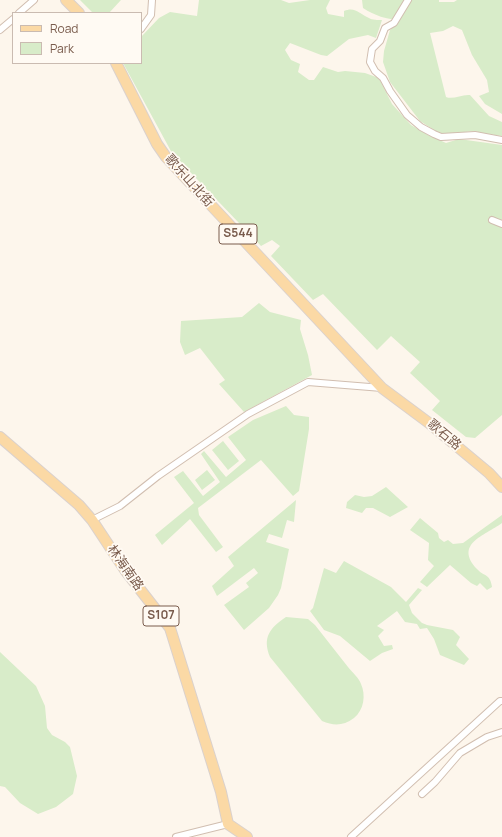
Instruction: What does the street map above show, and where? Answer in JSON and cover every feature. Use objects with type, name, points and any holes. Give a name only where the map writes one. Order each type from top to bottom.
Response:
[{"type":"main road","points":[[66,0],[78,12]]},
{"type":"main road","name":"歌乐山北街","points":[[117,64],[157,144],[166,157],[382,388]]},
{"type":"main road","name":"歌石路","points":[[382,388],[429,422],[489,473],[502,486]]},
{"type":"main road","name":"林海南路","points":[[0,437],[80,505],[92,520],[125,570],[170,628],[221,792],[228,824]]},
{"type":"main road","points":[[228,824],[247,837]]},
{"type":"street","points":[[20,12],[34,0]]},
{"type":"street","points":[[142,28],[151,15],[152,0]]},
{"type":"street","points":[[408,0],[394,23],[385,28],[380,41],[372,49],[370,62],[375,71],[383,78],[390,91],[407,115],[421,127],[441,137],[475,134],[502,140]]},
{"type":"street","points":[[0,30],[12,20]]},
{"type":"street","points":[[492,220],[502,224]]},
{"type":"street","points":[[92,520],[120,506],[158,476],[248,414],[308,382],[382,388]]},
{"type":"street","points":[[351,837],[500,701],[502,701]]},
{"type":"street","points":[[422,794],[435,782],[460,753],[487,737],[502,732]]},
{"type":"street","points":[[176,837],[228,824]]},
{"type":"green space","points":[[80,0],[121,0],[110,12],[92,12]]},
{"type":"green space","points":[[199,0],[281,0],[289,3],[310,0],[330,0],[326,8],[328,14],[344,17],[344,11],[351,9],[370,19],[382,20],[376,38],[368,35],[349,39],[327,56],[290,43],[285,50],[291,60],[300,64],[298,72],[309,80],[314,80],[323,67],[338,72],[345,71],[365,73],[379,78],[392,104],[411,125],[446,143],[459,139],[502,145],[502,415],[475,438],[466,437],[432,410],[440,401],[410,373],[420,362],[391,336],[377,350],[323,294],[313,300],[271,256],[280,246],[272,240],[261,246],[172,153],[124,64],[142,64],[142,36],[159,18],[170,12],[197,16]]},
{"type":"green space","points":[[362,0],[439,0],[439,2],[454,2],[457,0],[502,0],[502,114],[485,104],[479,96],[489,92],[487,80],[472,55],[462,30],[453,26],[443,31],[430,33],[446,97],[452,98],[470,95],[489,116],[502,122],[502,136],[475,131],[443,134],[420,121],[390,82],[383,62],[384,51],[390,30],[400,20],[381,17],[371,13],[363,8]]},
{"type":"green space","points":[[259,303],[270,312],[301,320],[300,329],[312,375],[244,412],[219,384],[225,380],[200,348],[185,355],[180,342],[181,321],[242,317]]},
{"type":"green space","points":[[286,406],[294,415],[309,417],[309,429],[299,491],[293,496],[261,460],[198,508],[199,515],[223,547],[216,552],[190,519],[162,545],[155,535],[194,503],[174,477],[183,471],[203,496],[220,482],[201,454],[204,451],[226,477],[246,460],[228,437],[253,420]]},
{"type":"green space","points":[[223,441],[239,461],[228,470],[212,450]]},
{"type":"green space","points":[[207,470],[215,480],[202,490],[195,480]]},
{"type":"green space","points":[[386,487],[408,507],[390,517],[373,508],[366,508],[362,513],[346,508],[347,502],[355,495],[364,497],[372,496]]},
{"type":"green space","points":[[296,500],[294,522],[287,520],[282,538],[269,534],[266,542],[289,549],[281,588],[269,608],[244,630],[224,605],[249,587],[246,583],[258,573],[254,568],[217,596],[212,586],[234,566],[228,557]]},
{"type":"green space","points":[[502,515],[502,523],[474,542],[470,547],[469,553],[471,560],[477,569],[490,579],[492,587],[487,590],[480,583],[477,586],[471,583],[450,565],[427,587],[420,582],[434,566],[428,560],[429,543],[410,530],[420,518],[438,533],[439,538],[444,542],[448,540],[453,544],[463,543]]},
{"type":"green space","points":[[344,561],[391,587],[406,602],[418,588],[422,590],[409,605],[412,613],[422,623],[453,630],[460,637],[456,645],[469,659],[464,665],[440,655],[434,639],[427,628],[420,629],[417,624],[405,622],[397,611],[377,626],[384,630],[378,636],[384,646],[392,645],[393,649],[382,653],[370,661],[340,636],[324,630],[310,611],[313,608],[324,568],[336,573]]},
{"type":"green space","points":[[286,617],[308,619],[315,625],[359,680],[363,688],[364,697],[362,707],[357,715],[350,721],[342,724],[331,724],[322,721],[270,657],[267,638],[272,629]]},
{"type":"green space","points":[[0,652],[36,686],[45,706],[47,728],[52,735],[65,742],[70,747],[77,776],[73,794],[56,807],[38,814],[20,803],[5,787],[0,786]]}]
